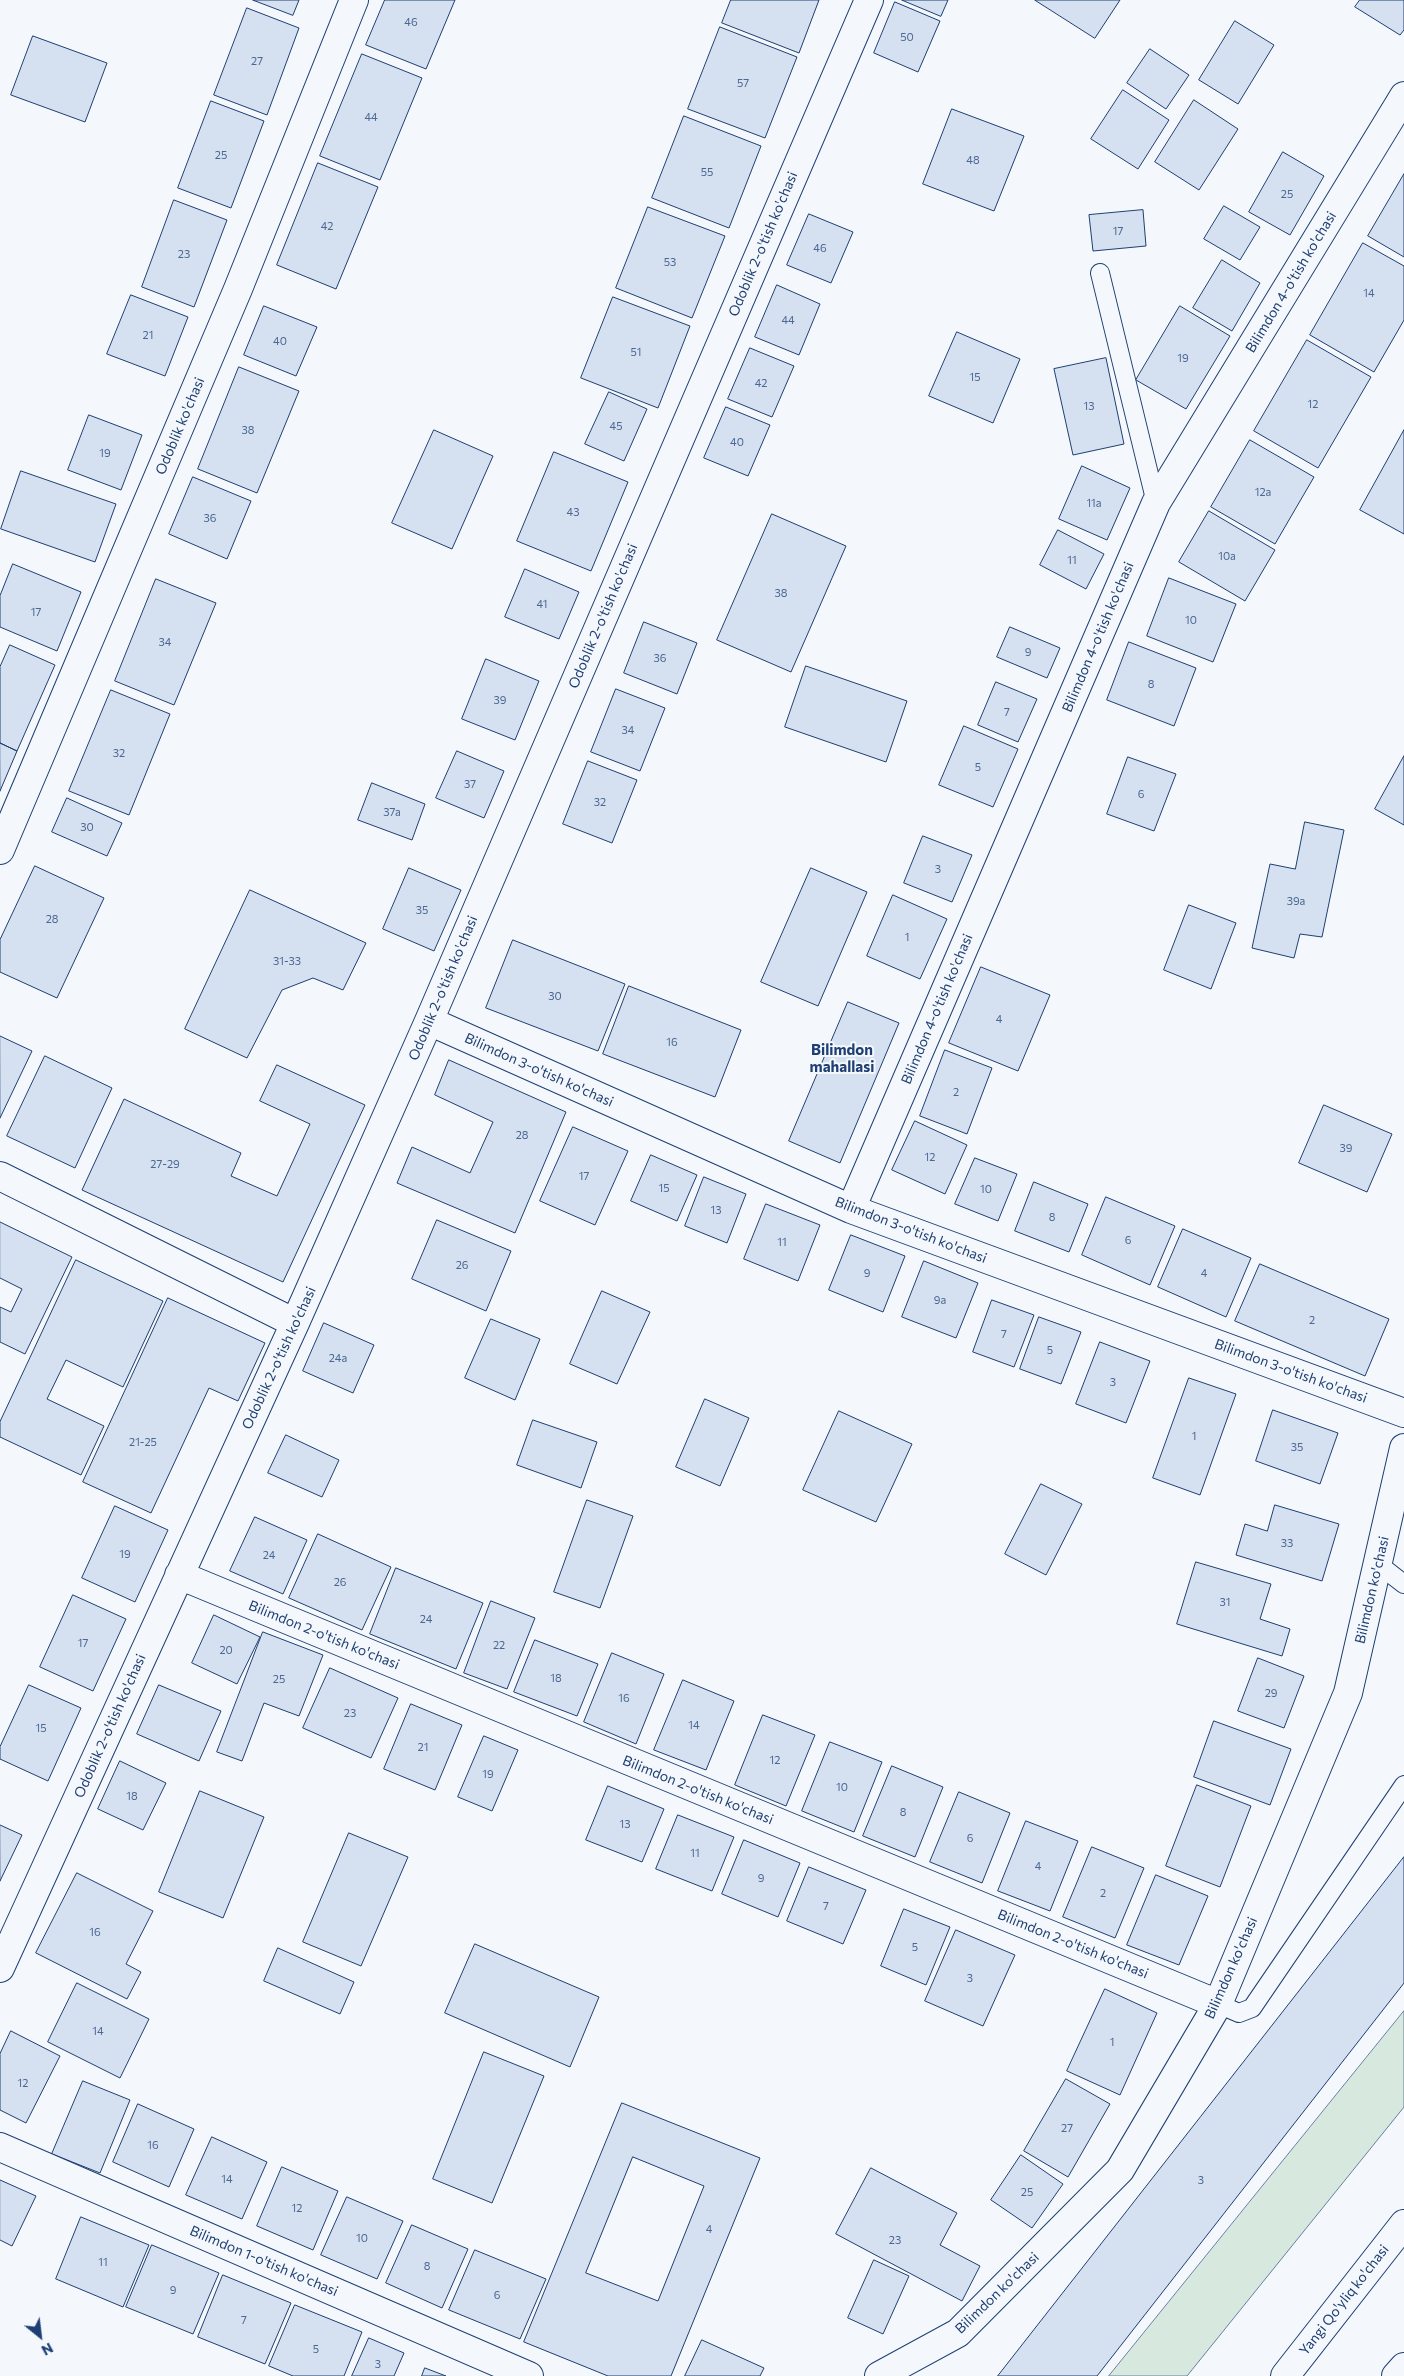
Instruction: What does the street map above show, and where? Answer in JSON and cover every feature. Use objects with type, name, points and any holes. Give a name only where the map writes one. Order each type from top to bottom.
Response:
[{"type":"street","name":"Odoblik ko'chasi","points":[[0,850],[238,288],[354,0]]},
{"type":"street","name":"Odoblik 2-o'tish ko'chasi","points":[[0,1968],[295,1323],[429,1020],[869,0]]},
{"type":"street","name":"Bilimdon 4-o'tish ko'chasi","points":[[851,1209],[1156,503],[1404,96]]},
{"type":"street","name":"Bilimdon 3-o'tish ko'chasi","points":[[429,1020],[851,1209],[1404,1413]]},
{"type":"street","points":[[0,1176],[295,1323]]},
{"type":"street","name":"Bilimdon ko'chasi","points":[[878,2376],[958,2333],[1120,2170],[1218,2004],[1348,1693],[1404,1448]]},
{"type":"street","name":"Bilimdon 2-o'tish ko'chasi","points":[[179,1575],[1218,2004]]},
{"type":"street","name":"Bilimdon 1-o'tish ko'chasi","points":[[0,2147],[529,2376]]},
{"type":"street","name":"Yangi Qo'yliq ko'chasi","points":[[1285,2376],[1404,2224]]},
{"type":"street","points":[[1396,2376],[1404,2366]]},
{"type":"lane","points":[[1100,273],[1156,503]]},
{"type":"lane","points":[[1378,1564],[1404,1584]]},
{"type":"lane","points":[[1218,2004],[1239,2013],[1252,2008],[1404,1785]]},
{"type":"shaded area","points":[[1404,2011],[1404,2107],[1187,2376],[1109,2376]]},
{"type":"building","points":[[253,0],[299,0],[293,15]]},
{"type":"building","points":[[385,0],[455,0],[426,69],[366,45]]},
{"type":"building","points":[[731,0],[819,0],[799,53],[722,23]]},
{"type":"building","points":[[902,0],[948,0],[941,16]]},
{"type":"building","points":[[1035,0],[1120,0],[1095,38]]},
{"type":"building","points":[[1360,0],[1404,0],[1404,30],[1400,35],[1355,7]]},
{"type":"building","points":[[895,2],[940,21],[918,72],[874,53]]},
{"type":"building","points":[[247,8],[299,28],[267,115],[214,95]]},
{"type":"building","points":[[1235,21],[1274,45],[1238,104],[1199,80]]},
{"type":"building","points":[[720,27],[797,57],[765,138],[688,109]]},
{"type":"building","points":[[33,36],[107,63],[85,122],[11,95]]},
{"type":"building","points":[[1150,49],[1189,75],[1166,109],[1127,83]]},
{"type":"building","points":[[362,54],[422,78],[380,180],[320,156]]},
{"type":"building","points":[[1123,90],[1169,120],[1138,169],[1091,139]]},
{"type":"building","points":[[1194,100],[1238,129],[1199,190],[1155,162]]},
{"type":"building","points":[[211,101],[264,121],[231,208],[178,188]]},
{"type":"building","points":[[952,109],[1024,136],[994,211],[923,184]]},
{"type":"building","points":[[684,116],[761,146],[729,228],[652,198]]},
{"type":"building","points":[[1283,152],[1324,176],[1290,235],[1249,212]]},
{"type":"building","points":[[318,163],[378,187],[336,289],[277,265]]},
{"type":"building","points":[[1404,174],[1404,257],[1368,236]]},
{"type":"building","points":[[174,200],[227,220],[194,307],[142,287]]},
{"type":"building","points":[[1224,206],[1260,227],[1240,260],[1204,239]]},
{"type":"building","points":[[648,207],[725,236],[692,318],[616,288]]},
{"type":"building","points":[[1143,210],[1146,246],[1093,251],[1089,215]]},
{"type":"building","points":[[809,214],[853,232],[831,283],[787,265]]},
{"type":"building","points":[[1363,243],[1404,266],[1404,320],[1374,372],[1310,335]]},
{"type":"building","points":[[1222,260],[1260,283],[1232,331],[1193,308]]},
{"type":"building","points":[[777,285],[820,304],[799,355],[755,337]]},
{"type":"building","points":[[131,295],[188,317],[165,376],[107,354]]},
{"type":"building","points":[[613,297],[690,326],[658,408],[581,378]]},
{"type":"building","points":[[264,306],[317,327],[296,376],[244,355]]},
{"type":"building","points":[[1180,306],[1230,336],[1186,409],[1136,380]]},
{"type":"building","points":[[957,332],[1020,359],[993,423],[929,396]]},
{"type":"building","points":[[1307,340],[1371,377],[1318,468],[1254,431]]},
{"type":"building","points":[[750,348],[794,366],[772,417],[728,399]]},
{"type":"building","points":[[1106,358],[1124,444],[1073,455],[1054,369]]},
{"type":"building","points":[[239,367],[299,391],[257,493],[198,469]]},
{"type":"building","points":[[609,392],[647,409],[624,461],[585,444]]},
{"type":"building","points":[[726,407],[770,425],[748,476],[704,458]]},
{"type":"building","points":[[89,415],[142,435],[121,490],[68,470]]},
{"type":"building","points":[[434,430],[493,456],[452,549],[392,523]]},
{"type":"building","points":[[1404,430],[1404,534],[1360,510]]},
{"type":"building","points":[[1250,440],[1314,477],[1275,544],[1211,507]]},
{"type":"building","points":[[554,452],[628,482],[591,571],[517,541]]},
{"type":"building","points":[[1082,466],[1130,488],[1107,540],[1059,519]]},
{"type":"building","points":[[21,471],[116,504],[95,562],[1,529]]},
{"type":"building","points":[[193,477],[251,501],[227,559],[169,534]]},
{"type":"building","points":[[1209,511],[1275,550],[1245,601],[1179,562]]},
{"type":"building","points":[[772,514],[846,546],[791,672],[717,640]]},
{"type":"building","points":[[1058,530],[1104,554],[1086,589],[1040,565]]},
{"type":"building","points":[[13,564],[81,592],[57,651],[0,627],[0,596]]},
{"type":"building","points":[[525,569],[579,592],[559,639],[505,617]]},
{"type":"building","points":[[1169,578],[1236,604],[1213,662],[1147,636]]},
{"type":"building","points":[[156,579],[216,603],[174,705],[115,681]]},
{"type":"building","points":[[644,622],[697,643],[677,694],[624,673]]},
{"type":"building","points":[[1010,627],[1060,648],[1047,678],[997,657]]},
{"type":"building","points":[[1129,642],[1196,668],[1174,726],[1107,700]]},
{"type":"building","points":[[10,645],[55,665],[17,751],[0,743],[0,667]]},
{"type":"building","points":[[486,659],[539,681],[515,740],[462,719]]},
{"type":"building","points":[[806,666],[907,701],[886,762],[785,727]]},
{"type":"building","points":[[996,682],[1037,699],[1018,742],[978,725]]},
{"type":"building","points":[[616,689],[665,708],[640,771],[591,752]]},
{"type":"building","points":[[111,690],[170,714],[129,815],[69,791]]},
{"type":"building","points":[[964,726],[1018,749],[993,807],[939,785]]},
{"type":"building","points":[[0,743],[17,751],[0,791]]},
{"type":"building","points":[[457,751],[504,771],[484,818],[436,798]]},
{"type":"building","points":[[1404,756],[1404,825],[1375,809]]},
{"type":"building","points":[[1128,757],[1176,774],[1154,831],[1107,814]]},
{"type":"building","points":[[588,761],[637,780],[612,843],[563,824]]},
{"type":"building","points":[[372,783],[425,804],[412,840],[358,820]]},
{"type":"building","points":[[67,798],[122,823],[107,856],[52,832]]},
{"type":"building","points":[[1305,822],[1344,830],[1322,937],[1300,934],[1294,958],[1252,948],[1270,864],[1295,869]]},
{"type":"building","points":[[923,836],[972,855],[952,902],[904,883]]},
{"type":"building","points":[[35,866],[104,898],[57,998],[0,972],[0,940]]},
{"type":"building","points":[[409,868],[461,890],[434,951],[383,929]]},
{"type":"building","points":[[811,868],[867,892],[818,1006],[761,982]]},
{"type":"building","points":[[250,890],[366,943],[343,990],[313,978],[282,990],[247,1058],[185,1029]]},
{"type":"building","points":[[893,895],[947,919],[920,979],[867,956]]},
{"type":"building","points":[[1189,905],[1236,923],[1211,989],[1164,970]]},
{"type":"building","points":[[513,940],[625,984],[598,1051],[486,1008]]},
{"type":"building","points":[[981,967],[1050,995],[1018,1071],[949,1043]]},
{"type":"building","points":[[629,986],[741,1030],[715,1097],[603,1054]]},
{"type":"building","points":[[848,1002],[899,1023],[840,1163],[789,1141]]},
{"type":"building","points":[[0,1036],[32,1051],[0,1118]]},
{"type":"building","points":[[945,1050],[992,1068],[967,1134],[920,1116]]},
{"type":"building","points":[[45,1056],[112,1088],[75,1168],[7,1136]]},
{"type":"building","points":[[449,1060],[566,1112],[515,1233],[397,1183],[412,1147],[470,1173],[493,1122],[435,1095]]},
{"type":"building","points":[[277,1065],[365,1105],[283,1282],[82,1190],[124,1099],[241,1153],[231,1176],[277,1196],[310,1124],[260,1101]]},
{"type":"building","points":[[1324,1105],[1392,1134],[1367,1192],[1299,1163]]},
{"type":"building","points":[[915,1121],[967,1145],[945,1194],[892,1170]]},
{"type":"building","points":[[573,1127],[628,1151],[595,1225],[540,1201]]},
{"type":"building","points":[[651,1155],[697,1175],[677,1221],[631,1201]]},
{"type":"building","points":[[975,1158],[1017,1174],[998,1221],[955,1204]]},
{"type":"building","points":[[704,1177],[746,1194],[727,1243],[685,1226]]},
{"type":"building","points":[[1034,1182],[1088,1204],[1069,1252],[1015,1231]]},
{"type":"building","points":[[1106,1197],[1175,1226],[1150,1285],[1082,1255]]},
{"type":"building","points":[[766,1204],[820,1225],[798,1281],[744,1259]]},
{"type":"building","points":[[437,1220],[511,1251],[486,1311],[412,1279]]},
{"type":"building","points":[[0,1222],[72,1257],[25,1354],[0,1342],[0,1307],[11,1312],[22,1289],[0,1278]]},
{"type":"building","points":[[1183,1229],[1251,1258],[1226,1317],[1158,1287]]},
{"type":"building","points":[[851,1235],[905,1256],[883,1312],[829,1290]]},
{"type":"building","points":[[76,1260],[163,1301],[123,1387],[66,1360],[47,1399],[104,1426],[81,1475],[0,1437],[0,1422]]},
{"type":"building","points":[[924,1261],[978,1283],[956,1338],[902,1317]]},
{"type":"building","points":[[1260,1264],[1389,1319],[1365,1376],[1235,1321]]},
{"type":"building","points":[[602,1291],[650,1312],[617,1384],[570,1364]]},
{"type":"building","points":[[168,1298],[265,1343],[238,1401],[209,1388],[151,1513],[83,1482]]},
{"type":"building","points":[[992,1300],[1034,1315],[1014,1367],[973,1352]]},
{"type":"building","points":[[1039,1317],[1081,1332],[1061,1384],[1020,1369]]},
{"type":"building","points":[[491,1319],[540,1339],[515,1400],[465,1378]]},
{"type":"building","points":[[324,1323],[374,1345],[353,1393],[303,1371]]},
{"type":"building","points":[[1100,1342],[1150,1361],[1126,1423],[1076,1404]]},
{"type":"building","points":[[1189,1378],[1236,1394],[1200,1495],[1153,1478]]},
{"type":"building","points":[[705,1399],[749,1418],[720,1486],[676,1467]]},
{"type":"building","points":[[1273,1410],[1338,1433],[1320,1484],[1256,1461]]},
{"type":"building","points":[[839,1411],[912,1444],[876,1522],[803,1490]]},
{"type":"building","points":[[533,1420],[597,1442],[581,1488],[517,1465]]},
{"type":"building","points":[[286,1435],[339,1460],[322,1497],[268,1473]]},
{"type":"building","points":[[1041,1484],[1082,1504],[1046,1575],[1005,1554]]},
{"type":"building","points":[[587,1500],[633,1516],[600,1608],[554,1592]]},
{"type":"building","points":[[1275,1505],[1339,1524],[1322,1581],[1236,1555],[1245,1524],[1267,1531]]},
{"type":"building","points":[[115,1506],[168,1530],[135,1602],[82,1578]]},
{"type":"building","points":[[255,1517],[307,1540],[283,1594],[230,1571]]},
{"type":"building","points":[[318,1534],[391,1567],[362,1630],[289,1598]]},
{"type":"building","points":[[1196,1562],[1271,1584],[1260,1619],[1290,1629],[1282,1656],[1177,1624]]},
{"type":"building","points":[[396,1568],[483,1603],[456,1669],[370,1634]]},
{"type":"building","points":[[73,1595],[126,1619],[93,1691],[40,1667]]},
{"type":"building","points":[[491,1601],[535,1618],[507,1689],[464,1673]]},
{"type":"building","points":[[214,1615],[260,1637],[237,1684],[192,1663]]},
{"type":"building","points":[[263,1632],[323,1655],[299,1716],[264,1703],[242,1761],[217,1752]]},
{"type":"building","points":[[535,1640],[598,1664],[577,1716],[514,1692]]},
{"type":"building","points":[[612,1653],[664,1674],[636,1744],[584,1722]]},
{"type":"building","points":[[1258,1658],[1304,1676],[1284,1728],[1238,1711]]},
{"type":"building","points":[[330,1668],[398,1698],[371,1758],[303,1728]]},
{"type":"building","points":[[683,1680],[734,1701],[706,1770],[654,1750]]},
{"type":"building","points":[[29,1685],[81,1708],[48,1781],[0,1759],[0,1747]]},
{"type":"building","points":[[159,1685],[221,1711],[199,1761],[137,1734]]},
{"type":"building","points":[[411,1704],[462,1725],[435,1790],[384,1769]]},
{"type":"building","points":[[763,1715],[815,1735],[786,1806],[735,1785]]},
{"type":"building","points":[[1214,1721],[1291,1749],[1270,1805],[1194,1777]]},
{"type":"building","points":[[484,1736],[518,1750],[492,1811],[458,1797]]},
{"type":"building","points":[[830,1742],[882,1762],[854,1832],[802,1811]]},
{"type":"building","points":[[120,1761],[166,1783],[143,1830],[98,1809]]},
{"type":"building","points":[[892,1766],[943,1787],[915,1857],[863,1836]]},
{"type":"building","points":[[1197,1785],[1251,1806],[1220,1887],[1166,1866]]},
{"type":"building","points":[[608,1786],[664,1809],[642,1862],[586,1840]]},
{"type":"building","points":[[200,1791],[264,1817],[223,1918],[159,1892]]},
{"type":"building","points":[[959,1792],[1010,1813],[982,1883],[930,1862]]},
{"type":"building","points":[[678,1815],[734,1837],[712,1891],[656,1869]]},
{"type":"building","points":[[1026,1821],[1078,1841],[1050,1911],[998,1891]]},
{"type":"building","points":[[0,1825],[22,1835],[0,1881]]},
{"type":"building","points":[[349,1833],[408,1857],[361,1966],[303,1942]]},
{"type":"building","points":[[744,1840],[800,1863],[778,1917],[722,1894]]},
{"type":"building","points":[[1092,1847],[1144,1868],[1115,1938],[1063,1917]]},
{"type":"building","points":[[1404,1857],[1404,1983],[1097,2376],[998,2376]]},
{"type":"building","points":[[809,1867],[866,1890],[843,1944],[787,1921]]},
{"type":"building","points":[[77,1873],[153,1911],[126,1964],[141,1972],[127,1999],[36,1953]]},
{"type":"building","points":[[1156,1875],[1208,1896],[1179,1965],[1127,1945]]},
{"type":"building","points":[[904,1909],[950,1927],[926,1985],[881,1966]]},
{"type":"building","points":[[956,1930],[1015,1955],[983,2026],[925,2001]]},
{"type":"building","points":[[475,1944],[599,1997],[570,2067],[445,2013]]},
{"type":"building","points":[[278,1948],[354,1982],[340,2014],[264,1981]]},
{"type":"building","points":[[77,1983],[149,2019],[120,2078],[48,2042]]},
{"type":"building","points":[[1105,1989],[1157,2013],[1120,2095],[1067,2071]]},
{"type":"building","points":[[11,2031],[60,2056],[26,2123],[0,2110],[0,2054]]},
{"type":"building","points":[[484,2052],[544,2076],[492,2203],[433,2179]]},
{"type":"building","points":[[1066,2079],[1110,2104],[1068,2177],[1024,2151]]},
{"type":"building","points":[[83,2081],[130,2100],[100,2173],[52,2154]]},
{"type":"building","points":[[622,2103],[760,2158],[671,2376],[608,2376],[524,2342]],"holes":[[[633,2157],[704,2186],[658,2301],[586,2273]]]},
{"type":"building","points":[[138,2104],[194,2129],[169,2187],[113,2162]]},
{"type":"building","points":[[212,2137],[267,2162],[242,2219],[186,2195]]},
{"type":"building","points":[[1021,2155],[1063,2184],[1032,2228],[991,2200]]},
{"type":"building","points":[[282,2167],[338,2191],[313,2250],[257,2226]]},
{"type":"building","points":[[871,2168],[957,2213],[940,2245],[980,2266],[962,2301],[836,2234]]},
{"type":"building","points":[[0,2180],[36,2196],[12,2246],[0,2240]]},
{"type":"building","points":[[347,2197],[403,2221],[377,2279],[321,2255]]},
{"type":"building","points":[[81,2217],[149,2245],[123,2307],[56,2279]]},
{"type":"building","points":[[412,2225],[468,2249],[442,2308],[386,2283]]},
{"type":"building","points":[[152,2245],[219,2273],[193,2334],[126,2307]]},
{"type":"building","points":[[475,2250],[546,2279],[520,2339],[449,2310]]},
{"type":"building","points":[[874,2260],[909,2276],[883,2334],[848,2318]]},
{"type":"building","points":[[223,2275],[291,2303],[265,2364],[198,2337]]},
{"type":"building","points":[[295,2305],[362,2332],[344,2376],[293,2376],[269,2366]]},
{"type":"building","points":[[369,2338],[404,2353],[394,2376],[352,2376]]},
{"type":"building","points":[[702,2340],[764,2368],[760,2376],[685,2376]]},
{"type":"building","points":[[425,2368],[446,2376],[422,2376]]},
{"type":"district","name":"Bilimdon mahallasi","points":[[842,1058]]}]
